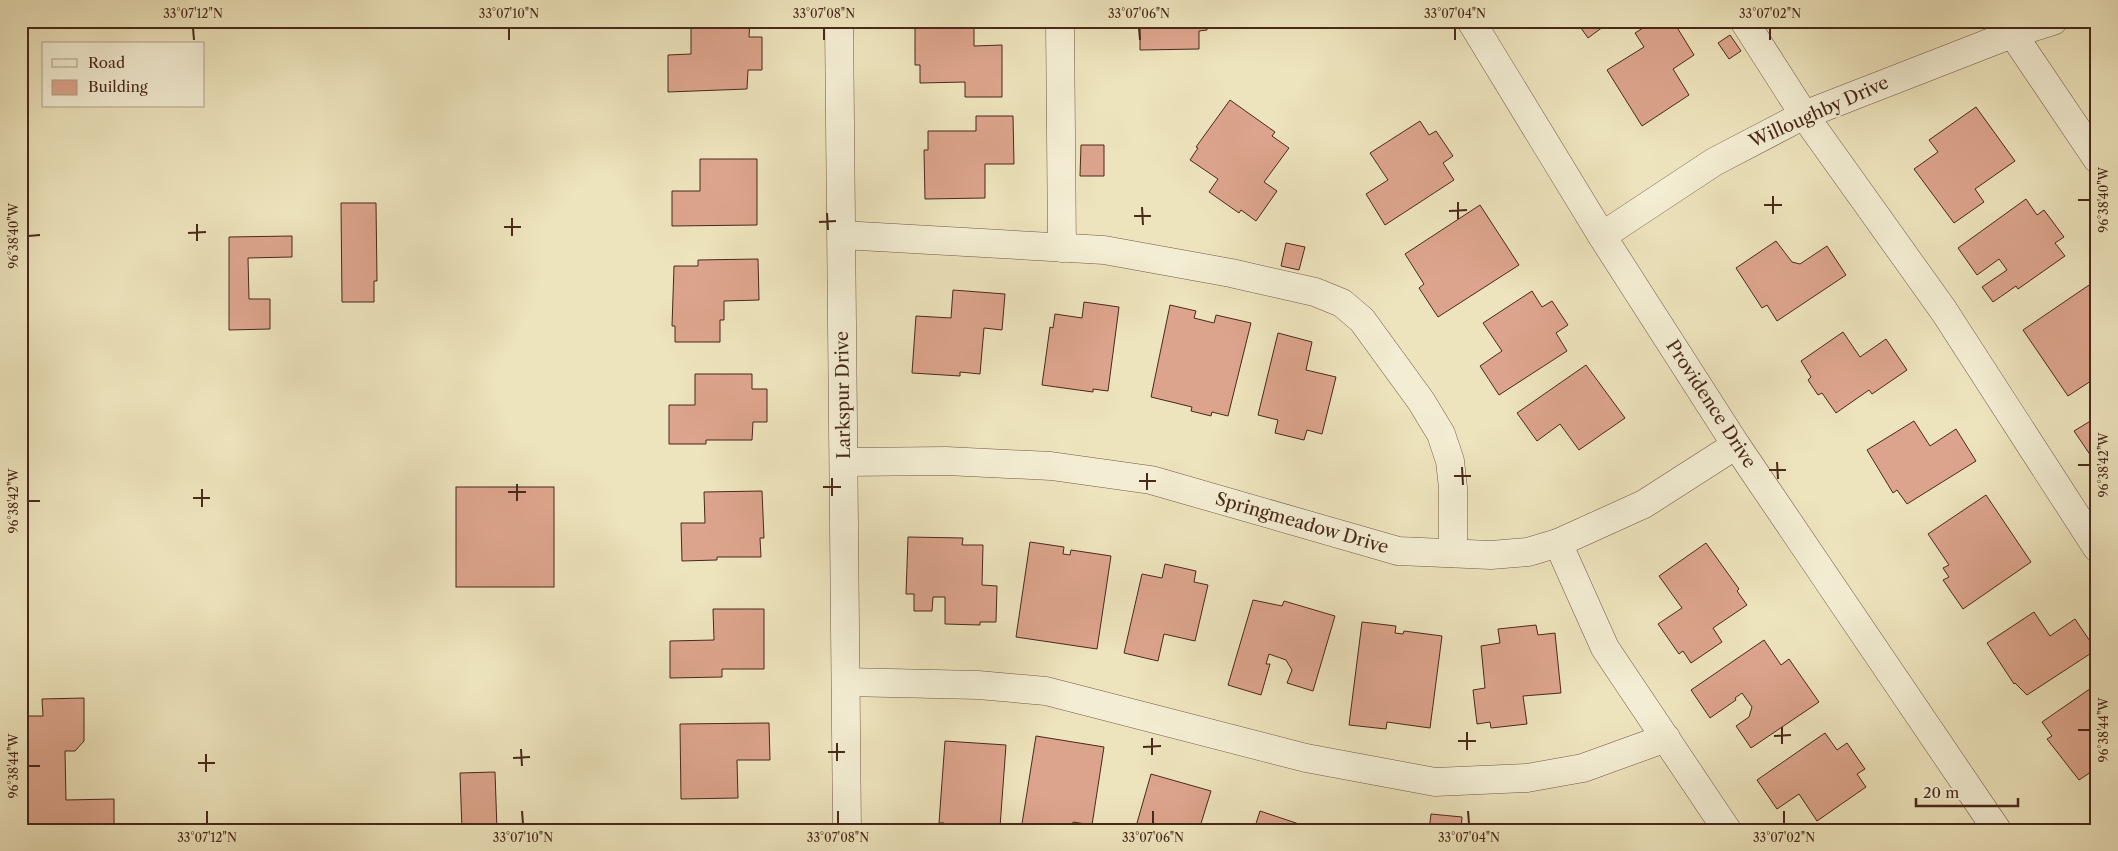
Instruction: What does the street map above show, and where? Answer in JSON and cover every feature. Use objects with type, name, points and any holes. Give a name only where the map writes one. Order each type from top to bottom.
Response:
[{"type":"street","name":"Larkspur Drive","points":[[840,21],[847,830]]},
{"type":"street","points":[[1060,21],[1062,248]]},
{"type":"street","name":"Providence Drive","points":[[1471,21],[1602,236],[1736,445],[1997,830]]},
{"type":"street","points":[[1744,21],[1804,115],[1944,311],[2097,548]]},
{"type":"street","name":"Willoughby Drive","points":[[1602,236],[1714,162],[1804,115],[2008,27],[2053,21]]},
{"type":"street","points":[[2008,27],[2097,159]]},
{"type":"street","points":[[842,234],[1104,250],[1231,273],[1315,292],[1342,303],[1362,320],[1421,401],[1441,434],[1450,461],[1453,488],[1454,553]]},
{"type":"street","name":"Springmeadow Drive","points":[[844,462],[946,460],[1051,466],[1151,480],[1398,550],[1491,555],[1528,552],[1558,543],[1644,504],[1736,445]]},
{"type":"street","points":[[1558,543],[1605,648],[1727,830]]},
{"type":"street","points":[[846,682],[978,685],[1046,691],[1306,758],[1435,782],[1527,778],[1583,768],[1666,738]]},
{"type":"building","points":[[691,21],[750,21],[749,37],[762,37],[762,70],[748,70],[747,89],[668,92],[668,55],[691,54]]},
{"type":"building","points":[[915,21],[974,21],[974,46],[1002,45],[1002,97],[965,97],[965,82],[920,83],[920,65],[915,65]]},
{"type":"building","points":[[1140,21],[1207,21],[1207,30],[1199,31],[1199,49],[1140,50]]},
{"type":"building","points":[[1576,21],[1611,21],[1588,38]]},
{"type":"building","points":[[1654,21],[1673,21],[1694,55],[1673,69],[1689,95],[1642,126],[1607,70],[1644,47],[1635,33]]},
{"type":"building","points":[[1730,35],[1741,51],[1729,59],[1718,43]]},
{"type":"building","points":[[1230,100],[1275,132],[1272,136],[1289,148],[1264,182],[1277,191],[1256,221],[1241,210],[1239,213],[1209,192],[1218,179],[1190,160],[1198,148],[1196,147]]},
{"type":"building","points":[[1976,107],[2015,161],[1975,189],[1984,202],[1954,223],[1914,169],[1938,152],[1929,140]]},
{"type":"building","points":[[976,116],[1013,116],[1014,164],[985,164],[985,198],[925,199],[924,150],[928,150],[928,131],[976,131]]},
{"type":"building","points":[[1420,121],[1429,135],[1436,131],[1453,156],[1443,163],[1454,180],[1385,225],[1366,194],[1388,180],[1370,153]]},
{"type":"building","points":[[1081,145],[1104,145],[1104,176],[1080,176]]},
{"type":"building","points":[[700,159],[757,159],[757,225],[672,226],[672,191],[700,191]]},
{"type":"building","points":[[2026,199],[2037,215],[2044,210],[2064,237],[2055,243],[2065,256],[2018,289],[2016,286],[1993,302],[1982,287],[2007,270],[1999,259],[1977,275],[1958,248]]},
{"type":"building","points":[[341,203],[376,203],[377,281],[374,281],[374,302],[342,302]]},
{"type":"building","points":[[1480,205],[1519,265],[1438,317],[1419,288],[1424,284],[1405,254]]},
{"type":"building","points":[[21,208],[23,208],[23,280],[21,280]]},
{"type":"building","points":[[292,236],[292,257],[248,258],[249,299],[270,299],[270,329],[229,330],[229,237]]},
{"type":"building","points":[[1776,241],[1792,262],[1800,264],[1827,246],[1846,275],[1777,321],[1767,305],[1762,308],[1736,268]]},
{"type":"building","points":[[1286,243],[1305,247],[1299,270],[1281,266]]},
{"type":"building","points":[[758,259],[759,300],[724,301],[724,320],[720,320],[720,342],[675,342],[675,326],[672,326],[674,266],[698,266],[698,260]]},
{"type":"building","points":[[2095,281],[2097,377],[2068,396],[2023,330]]},
{"type":"building","points":[[953,290],[1005,294],[1002,330],[984,328],[980,374],[960,372],[960,376],[912,373],[916,316],[951,318]]},
{"type":"building","points":[[1532,291],[1542,307],[1552,301],[1568,325],[1556,333],[1567,351],[1499,395],[1480,366],[1502,351],[1483,323]]},
{"type":"building","points":[[1084,302],[1119,307],[1108,391],[1093,389],[1093,392],[1042,385],[1050,327],[1053,328],[1055,314],[1082,318]]},
{"type":"building","points":[[1170,305],[1196,311],[1194,318],[1214,323],[1216,315],[1251,323],[1228,416],[1212,412],[1211,416],[1191,411],[1192,407],[1151,397]]},
{"type":"building","points":[[1843,332],[1860,357],[1886,339],[1907,370],[1872,394],[1869,390],[1836,413],[1822,393],[1818,395],[1808,380],[1811,377],[1801,361]]},
{"type":"building","points":[[1278,333],[1312,342],[1306,370],[1336,377],[1322,434],[1307,430],[1304,440],[1275,433],[1278,420],[1258,415]]},
{"type":"building","points":[[1586,365],[1625,418],[1579,450],[1560,424],[1537,441],[1517,413]]},
{"type":"building","points":[[695,374],[752,374],[752,389],[767,389],[767,422],[753,422],[752,440],[706,440],[706,444],[669,444],[669,405],[695,405]]},
{"type":"building","points":[[2097,417],[2097,457],[2093,459],[2074,431]]},
{"type":"building","points":[[1914,421],[1930,446],[1956,429],[1976,461],[1907,504],[1897,490],[1893,493],[1867,450]]},
{"type":"building","points":[[456,487],[554,487],[554,587],[456,587]]},
{"type":"building","points":[[762,491],[764,538],[760,538],[761,557],[717,557],[717,560],[682,561],[681,523],[705,523],[704,492]]},
{"type":"building","points":[[1986,495],[2031,562],[1963,609],[1943,580],[1949,577],[1943,568],[1949,565],[1928,534]]},
{"type":"building","points":[[908,537],[963,538],[962,545],[983,545],[982,585],[997,586],[996,622],[980,622],[980,625],[945,624],[945,597],[933,597],[932,611],[914,611],[914,594],[906,594]]},
{"type":"building","points":[[1030,542],[1064,547],[1063,554],[1070,555],[1071,550],[1111,556],[1097,649],[1016,637]]},
{"type":"building","points":[[1706,543],[1739,589],[1737,591],[1747,605],[1713,628],[1722,642],[1691,663],[1683,651],[1679,654],[1658,624],[1682,608],[1659,576]]},
{"type":"building","points":[[1165,564],[1196,571],[1194,582],[1208,585],[1195,641],[1164,634],[1158,661],[1124,653],[1142,574],[1162,578]]},
{"type":"building","points":[[1253,600],[1282,606],[1284,601],[1335,616],[1313,691],[1287,683],[1292,670],[1286,660],[1269,654],[1266,664],[1270,664],[1261,695],[1228,685]]},
{"type":"building","points":[[713,609],[764,609],[764,669],[722,669],[722,677],[670,678],[670,641],[714,640]]},
{"type":"building","points":[[2034,612],[2050,636],[2075,619],[2096,650],[2027,695],[2014,684],[1987,643]]},
{"type":"building","points":[[1362,622],[1396,626],[1395,633],[1403,634],[1404,631],[1442,636],[1430,728],[1387,722],[1386,729],[1349,725]]},
{"type":"building","points":[[1536,625],[1538,635],[1555,633],[1561,693],[1523,696],[1527,724],[1491,728],[1490,722],[1477,724],[1473,690],[1485,688],[1481,646],[1500,643],[1498,629]]},
{"type":"building","points":[[1764,640],[1781,665],[1789,659],[1819,702],[1751,748],[1736,726],[1749,717],[1752,707],[1742,693],[1735,698],[1736,700],[1710,718],[1691,690]]},
{"type":"building","points":[[2097,684],[2097,768],[2079,780],[2047,739],[2052,736],[2042,722]]},
{"type":"building","points":[[84,698],[84,741],[75,751],[65,751],[66,800],[114,799],[114,830],[26,830],[26,824],[21,824],[21,716],[43,716],[42,699]]},
{"type":"building","points":[[769,723],[770,760],[737,760],[738,798],[681,799],[680,724]]},
{"type":"building","points":[[1825,733],[1837,750],[1847,743],[1865,769],[1857,774],[1866,787],[1817,821],[1799,794],[1777,809],[1757,780]]},
{"type":"building","points":[[1036,736],[1104,747],[1092,825],[1073,822],[1072,828],[1062,827],[1062,830],[1021,830]]},
{"type":"building","points":[[945,741],[1006,745],[1000,827],[983,830],[978,824],[960,825],[956,829],[946,828],[944,823],[939,823]]},
{"type":"building","points":[[495,772],[497,830],[462,830],[460,773]]},
{"type":"building","points":[[1151,774],[1211,791],[1199,830],[1135,830]]},
{"type":"building","points":[[1260,811],[1317,830],[1254,830]]},
{"type":"building","points":[[1431,814],[1462,817],[1461,830],[1429,830]]}]
